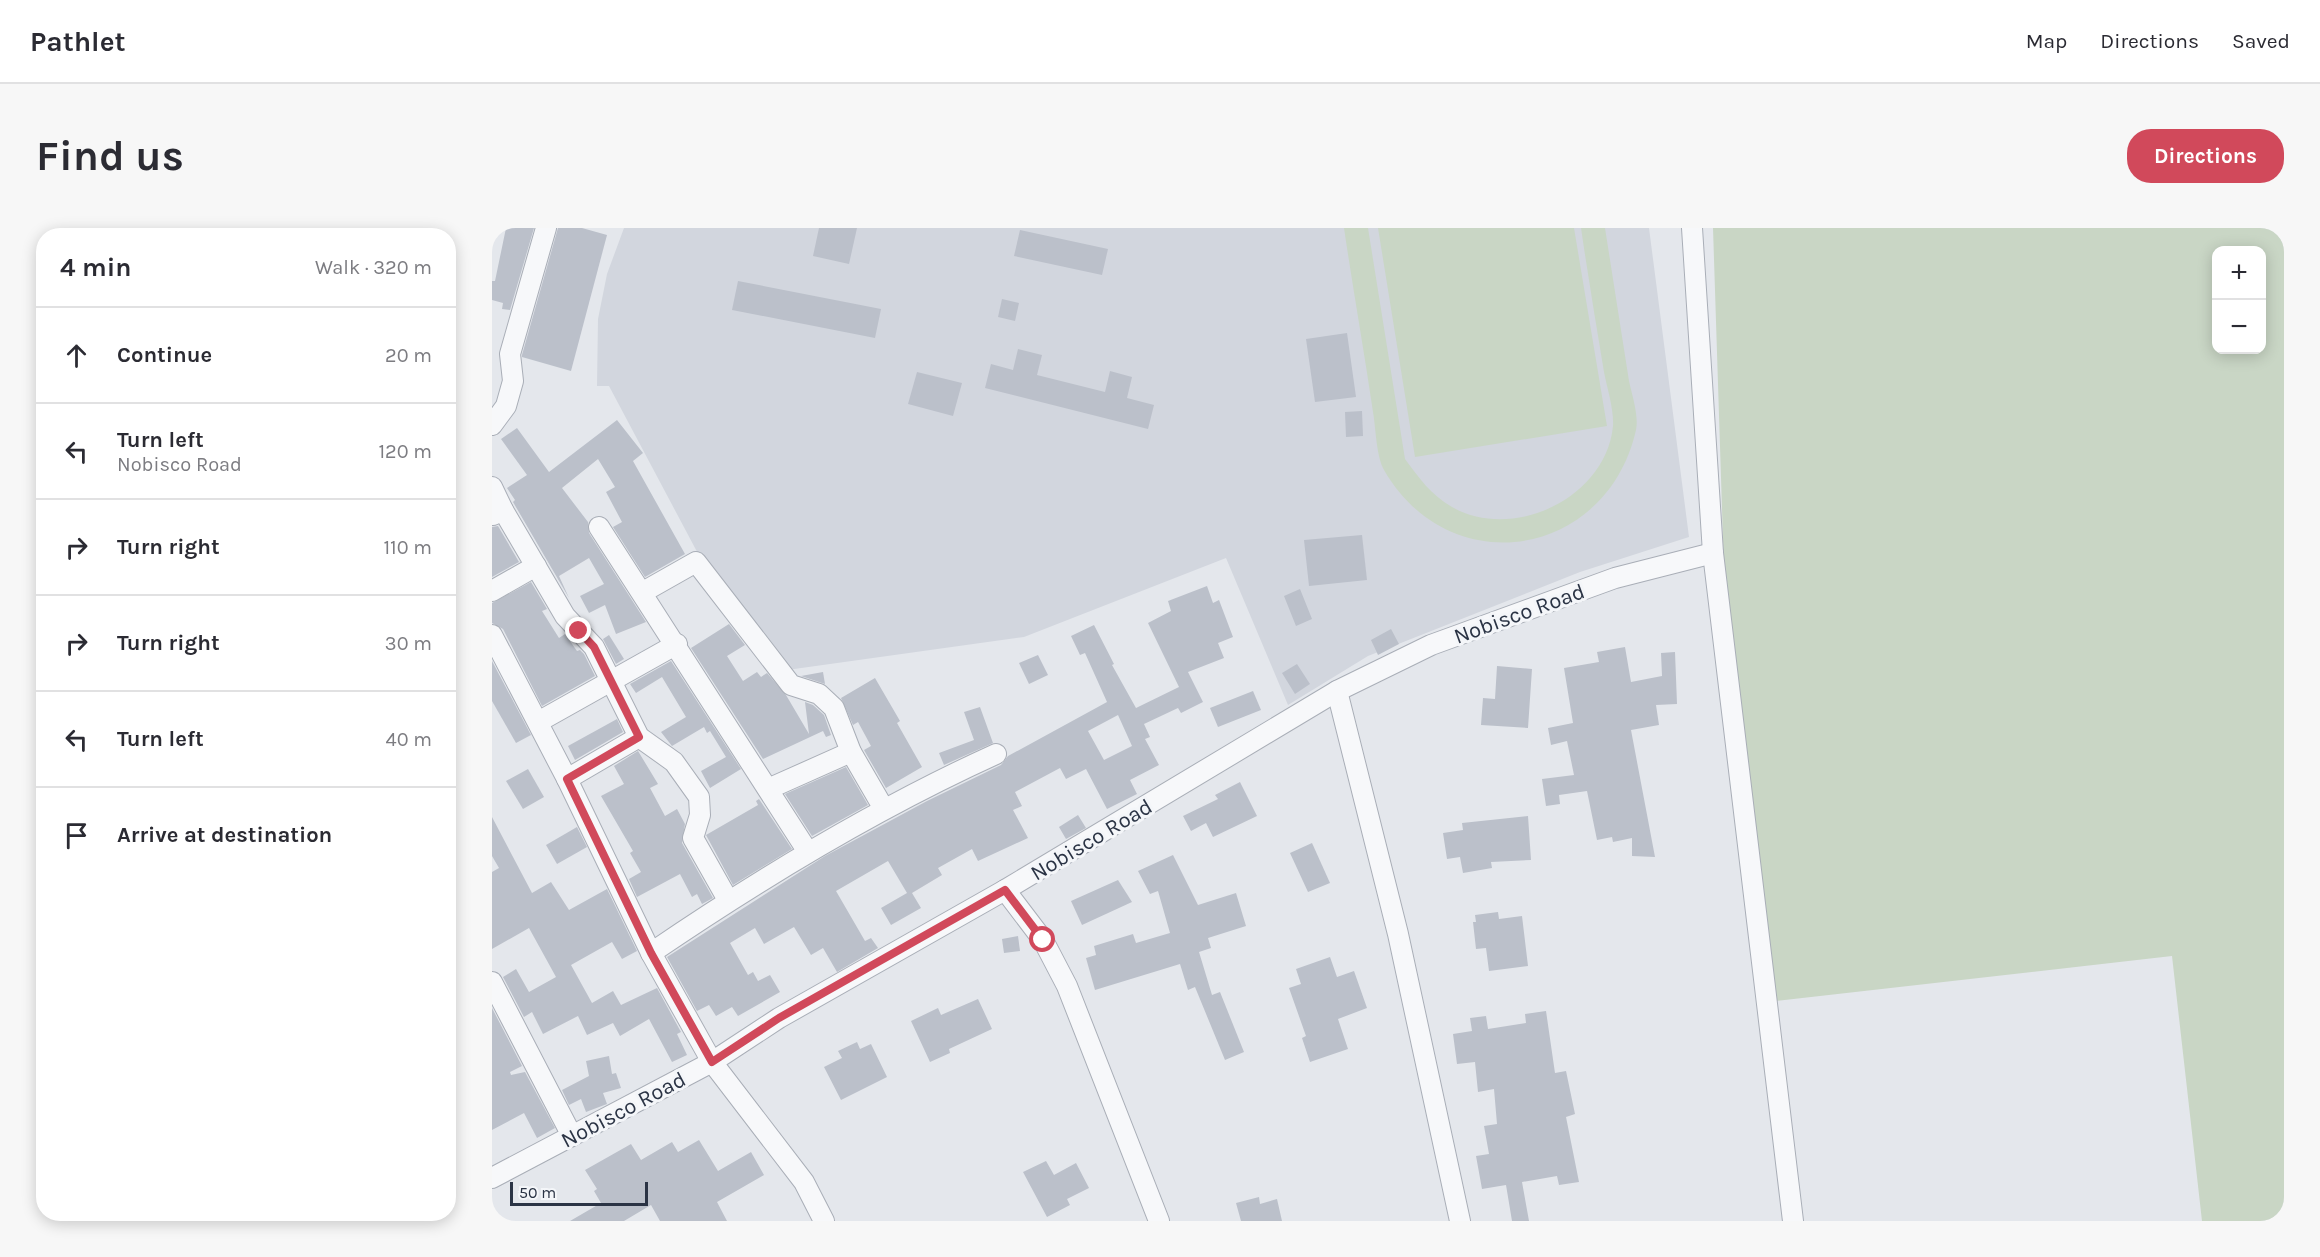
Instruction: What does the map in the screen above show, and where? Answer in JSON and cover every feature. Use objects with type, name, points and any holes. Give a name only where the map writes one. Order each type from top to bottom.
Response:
[{"type":"street","points":[[492,425],[506,406],[513,381],[510,354],[546,228]]},
{"type":"street","points":[[1692,228],[1713,553],[1793,1221]]},
{"type":"street","points":[[492,487],[497,513],[536,566],[565,616],[594,647],[639,737],[674,762],[699,797],[700,815],[693,838],[728,900]]},
{"type":"street","points":[[599,527],[677,644],[808,852]]},
{"type":"street","name":"Nobisco Road","points":[[492,1178],[712,1062],[779,1018],[1005,890],[1337,691],[1431,645],[1615,578],[1713,553]]},
{"type":"street","points":[[643,592],[696,562],[791,685],[819,694],[834,708],[851,752],[884,809]]},
{"type":"street","points":[[492,591],[536,566]]},
{"type":"street","points":[[492,635],[567,779],[651,953],[712,1062],[804,1182],[824,1221]]},
{"type":"street","points":[[538,722],[677,644]]},
{"type":"street","points":[[1337,691],[1398,934],[1460,1221]]},
{"type":"street","points":[[567,779],[639,737]]},
{"type":"street","points":[[768,789],[851,752]]},
{"type":"street","points":[[651,953],[728,900],[808,852],[884,809],[996,754]]},
{"type":"street","points":[[1005,890],[1043,940],[1067,986],[1159,1221]]},
{"type":"street","points":[[492,982],[572,1136]]},
{"type":"shaded area","points":[[624,228],[1649,228],[1689,537],[1580,572],[1368,656],[1288,705],[1226,558],[1024,637],[787,670],[703,563],[609,386],[597,386],[598,319],[607,274]]},
{"type":"green space","points":[[1344,228],[1368,228],[1405,459],[1432,492],[1452,507],[1476,517],[1502,519],[1528,516],[1553,507],[1575,492],[1593,474],[1607,452],[1613,426],[1612,413],[1581,228],[1605,228],[1637,424],[1620,473],[1594,506],[1561,529],[1524,541],[1485,541],[1447,530],[1413,506],[1384,470],[1379,457]]},
{"type":"green space","points":[[1378,228],[1574,228],[1607,426],[1415,457]]},
{"type":"green space","points":[[1713,228],[2284,228],[2284,1221],[2202,1221],[2172,956],[1776,1001],[1724,571]]},
{"type":"building","points":[[506,228],[534,228],[510,310],[502,309],[503,303],[492,300],[492,281],[495,281]]},
{"type":"building","points":[[558,228],[582,228],[607,235],[571,371],[522,357]]},
{"type":"building","points":[[819,228],[857,228],[849,264],[813,256]]},
{"type":"building","points":[[1020,230],[1108,249],[1102,275],[1014,256]]},
{"type":"building","points":[[738,281],[881,309],[875,338],[732,310]]},
{"type":"building","points":[[1002,299],[1019,303],[1015,321],[998,317]]},
{"type":"building","points":[[1347,333],[1356,397],[1315,402],[1306,339]]},
{"type":"building","points":[[1018,349],[1042,355],[1037,375],[1105,392],[1110,371],[1132,377],[1127,398],[1154,405],[1148,429],[985,388],[991,364],[1013,370]]},
{"type":"building","points":[[917,372],[962,383],[953,416],[908,404]]},
{"type":"building","points":[[1362,411],[1363,436],[1346,437],[1345,412]]},
{"type":"building","points":[[617,420],[643,453],[633,461],[685,554],[645,577],[613,527],[622,522],[606,492],[615,487],[598,459],[562,488],[588,522],[589,533],[646,622],[616,634],[605,605],[589,613],[580,596],[604,584],[589,558],[559,576],[569,598],[507,488],[527,475],[501,439],[517,428],[549,472]]},
{"type":"building","points":[[498,526],[519,562],[492,577],[492,527]]},
{"type":"building","points":[[1362,535],[1367,580],[1309,586],[1304,540]]},
{"type":"building","points":[[531,582],[547,609],[542,611],[559,638],[565,634],[577,651],[580,650],[584,654],[595,676],[542,706],[503,629],[492,623],[492,603]]},
{"type":"building","points":[[1207,586],[1213,603],[1219,600],[1233,637],[1218,643],[1224,658],[1188,672],[1203,702],[1181,713],[1178,708],[1144,724],[1150,737],[1145,739],[1159,765],[1130,780],[1137,794],[1107,809],[1086,769],[1066,779],[1060,768],[1015,792],[1022,806],[1013,810],[1028,838],[978,861],[972,849],[938,868],[942,875],[912,893],[921,908],[891,925],[881,908],[907,893],[888,861],[836,891],[865,941],[871,938],[878,948],[837,972],[823,948],[811,955],[794,927],[764,944],[755,928],[730,943],[748,975],[753,972],[758,981],[770,975],[780,992],[738,1016],[732,1007],[716,1016],[709,1005],[697,1011],[667,957],[825,856],[927,801],[1001,765],[1008,756],[1107,702],[1085,653],[1080,655],[1071,636],[1094,625],[1114,664],[1112,665],[1136,708],[1179,687],[1148,623],[1171,611],[1168,601]],"holes":[[[1118,715],[1132,746],[1104,760],[1088,731]]]},
{"type":"building","points":[[1300,589],[1312,619],[1296,626],[1284,596]]},
{"type":"building","points":[[729,624],[745,645],[727,656],[743,681],[757,672],[761,677],[767,673],[786,695],[809,734],[805,702],[813,705],[824,715],[831,735],[826,737],[823,731],[763,759],[691,648]]},
{"type":"building","points":[[1391,629],[1399,644],[1378,655],[1371,640]]},
{"type":"building","points":[[609,635],[624,659],[616,664],[603,639]]},
{"type":"building","points":[[1625,647],[1631,682],[1662,676],[1661,653],[1675,652],[1677,704],[1656,705],[1659,725],[1631,730],[1655,857],[1632,856],[1632,838],[1613,842],[1612,837],[1597,840],[1587,791],[1559,795],[1560,804],[1546,806],[1542,779],[1574,775],[1567,741],[1551,745],[1548,728],[1573,723],[1564,668],[1599,662],[1597,652]]},
{"type":"building","points":[[1038,655],[1048,675],[1029,684],[1019,663]]},
{"type":"building","points":[[492,661],[531,735],[516,743],[492,701]]},
{"type":"building","points":[[671,661],[741,769],[710,788],[701,771],[726,757],[710,731],[707,733],[704,727],[672,746],[661,732],[686,717],[662,677],[636,693],[630,684]]},
{"type":"building","points":[[1297,664],[1310,684],[1295,694],[1282,673]]},
{"type":"building","points":[[1497,666],[1532,669],[1528,728],[1481,725],[1483,698],[1495,699]]},
{"type":"building","points":[[823,672],[825,684],[801,676]]},
{"type":"building","points":[[875,678],[900,721],[897,723],[922,767],[886,788],[864,750],[871,746],[858,722],[853,725],[841,698]]},
{"type":"building","points":[[1253,691],[1261,710],[1218,727],[1210,708]]},
{"type":"building","points":[[980,707],[993,743],[944,765],[939,753],[974,740],[964,712]]},
{"type":"building","points":[[617,719],[623,732],[575,760],[568,746]]},
{"type":"building","points":[[638,751],[658,784],[650,788],[665,816],[677,809],[685,824],[682,843],[713,898],[702,904],[697,894],[692,897],[680,874],[637,897],[629,879],[641,872],[630,853],[633,851],[601,796],[624,784],[614,766]]},
{"type":"building","points":[[846,767],[868,805],[812,836],[785,794]]},
{"type":"building","points":[[528,769],[544,797],[523,809],[506,781]]},
{"type":"building","points":[[1240,782],[1257,816],[1213,837],[1206,823],[1191,831],[1183,816],[1218,799],[1215,795]]},
{"type":"building","points":[[759,799],[792,849],[733,885],[706,835],[758,805],[756,801]]},
{"type":"building","points":[[1078,815],[1086,828],[1066,839],[1059,827]]},
{"type":"building","points":[[1528,816],[1531,860],[1491,862],[1492,868],[1463,873],[1460,857],[1447,859],[1443,833],[1463,830],[1462,823]]},
{"type":"building","points":[[492,817],[532,893],[551,882],[569,910],[607,889],[637,951],[622,959],[612,942],[571,965],[592,1003],[613,991],[621,1005],[657,988],[681,1032],[677,1034],[687,1055],[672,1062],[649,1019],[620,1036],[613,1023],[587,1035],[578,1016],[543,1034],[532,1012],[524,1017],[503,977],[516,969],[529,992],[556,977],[529,928],[492,949],[492,872],[499,868],[492,856]]},
{"type":"building","points":[[577,827],[587,847],[557,864],[546,845]]},
{"type":"building","points":[[1312,843],[1330,883],[1308,892],[1290,853]]},
{"type":"building","points":[[1173,855],[1198,905],[1236,893],[1246,926],[1208,938],[1211,948],[1199,952],[1212,995],[1220,992],[1244,1052],[1225,1060],[1195,987],[1188,990],[1180,964],[1095,990],[1086,958],[1096,955],[1094,946],[1133,934],[1136,943],[1170,933],[1158,891],[1150,894],[1138,871]]},
{"type":"building","points":[[1118,880],[1132,902],[1082,925],[1071,901]]},
{"type":"building","points":[[1498,912],[1499,919],[1522,916],[1528,966],[1489,971],[1486,948],[1476,949],[1473,922],[1476,922],[1475,915]]},
{"type":"building","points":[[1018,936],[1020,951],[1004,953],[1002,939]]},
{"type":"building","points":[[1330,957],[1337,977],[1354,971],[1367,1008],[1338,1019],[1348,1049],[1310,1062],[1302,1038],[1306,1036],[1289,988],[1301,984],[1296,969]]},
{"type":"building","points":[[978,999],[992,1029],[949,1049],[950,1053],[930,1062],[911,1021],[938,1008],[941,1015]]},
{"type":"building","points":[[492,1008],[522,1066],[510,1072],[511,1075],[525,1072],[555,1128],[537,1138],[524,1113],[492,1130]]},
{"type":"building","points":[[1546,1011],[1555,1073],[1566,1071],[1575,1114],[1566,1117],[1579,1182],[1559,1185],[1557,1176],[1522,1182],[1529,1221],[1512,1221],[1506,1185],[1482,1189],[1476,1156],[1489,1154],[1484,1126],[1497,1124],[1494,1089],[1478,1092],[1475,1062],[1457,1064],[1453,1034],[1472,1031],[1470,1018],[1486,1016],[1488,1029],[1526,1023],[1525,1014]]},
{"type":"building","points":[[857,1042],[860,1049],[871,1044],[887,1077],[841,1100],[824,1067],[842,1058],[838,1051]]},
{"type":"building","points":[[609,1056],[612,1074],[616,1073],[621,1088],[603,1093],[607,1104],[586,1112],[581,1099],[569,1105],[562,1090],[589,1076],[586,1061]]},
{"type":"building","points":[[699,1140],[718,1171],[751,1152],[764,1175],[717,1202],[727,1221],[660,1221],[651,1205],[624,1221],[570,1221],[601,1203],[594,1191],[597,1189],[585,1170],[631,1144],[641,1160],[672,1142],[678,1152]]},
{"type":"building","points":[[1046,1161],[1054,1175],[1076,1163],[1089,1188],[1067,1199],[1070,1205],[1047,1217],[1023,1172]]},
{"type":"building","points":[[1259,1197],[1260,1204],[1277,1199],[1282,1221],[1241,1221],[1236,1203]]},
{"type":"route","points":[[579,631],[594,647],[639,737],[567,779],[651,953],[712,1062],[779,1018],[1005,890],[1043,940]]}]
